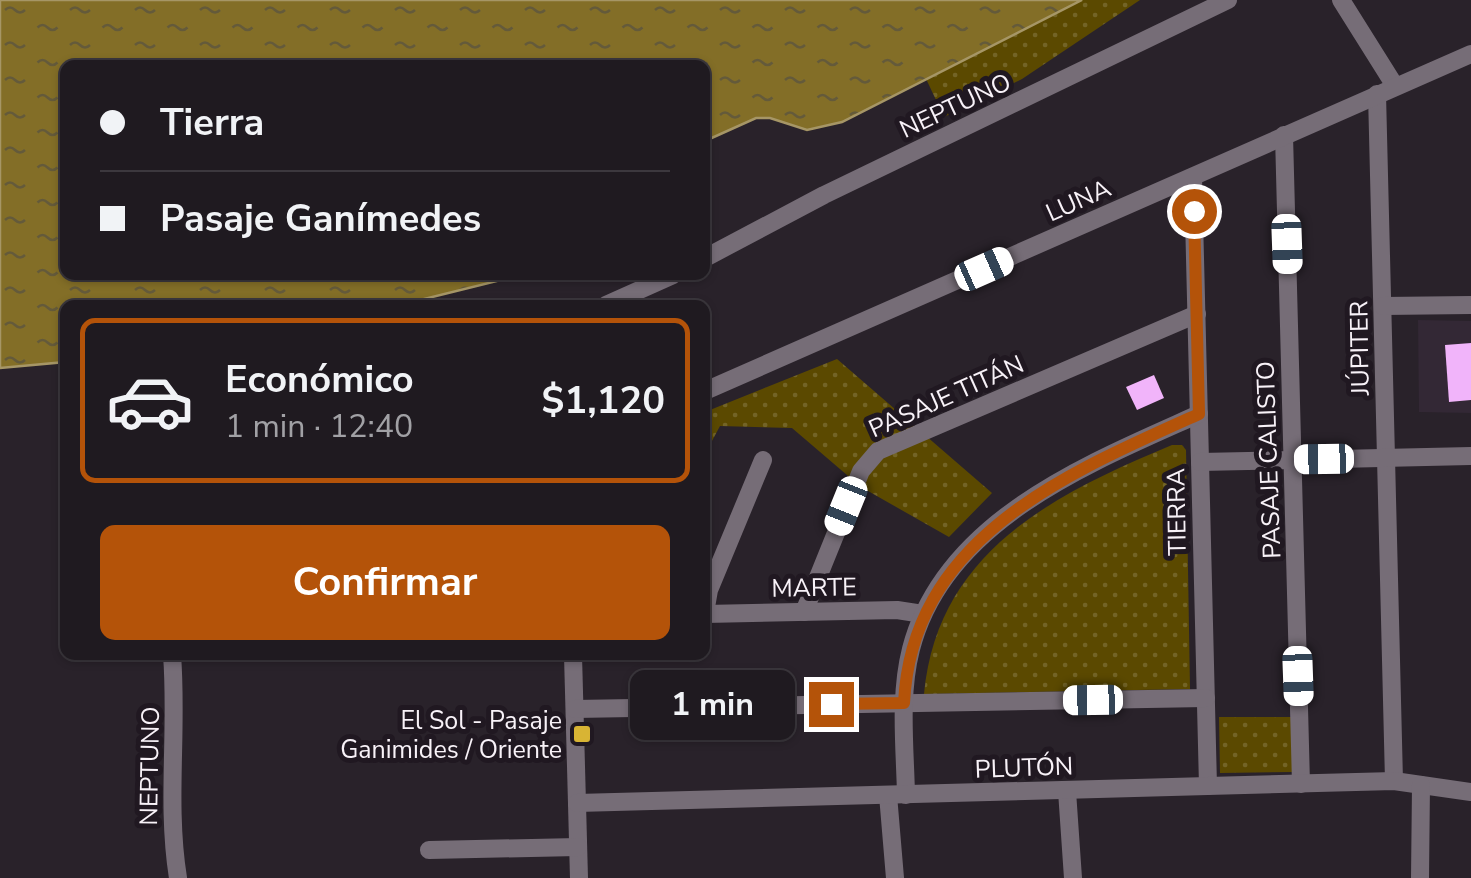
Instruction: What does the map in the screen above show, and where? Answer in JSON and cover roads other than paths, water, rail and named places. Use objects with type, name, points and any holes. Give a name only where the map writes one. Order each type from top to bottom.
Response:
[{"type":"street","name":"NEPTUNO","points":[[710,255],[824,195],[1228,0]]},
{"type":"street","points":[[1341,0],[1395,86]]},
{"type":"street","name":"LUNA","points":[[710,390],[1471,54]]},
{"type":"street","name":"JÚPITER","points":[[1377,94],[1394,781]]},
{"type":"street","name":"PASAJE CALISTO","points":[[1284,135],[1301,784]]},
{"type":"street","name":"TIERRA","points":[[1193,177],[1208,786]]},
{"type":"street","points":[[617,300],[661,280]]},
{"type":"street","points":[[1382,306],[1471,305]]},
{"type":"street","name":"PASAJE TITÁN","points":[[804,612],[861,472],[878,451],[1196,314]]},
{"type":"street","points":[[895,878],[897,795],[911,649],[935,592],[965,554],[1026,504],[1098,460],[1199,414]]},
{"type":"street","points":[[1200,462],[1471,456]]},
{"type":"street","points":[[710,590],[762,460]]},
{"type":"street","name":"MARTE","points":[[710,614],[897,610],[923,614]]},
{"type":"street","name":"NEPTUNO","points":[[172,660],[175,729],[171,800],[178,878]]},
{"type":"street","points":[[574,660],[580,878]]},
{"type":"street","points":[[575,708],[1206,698]]},
{"type":"street","name":"PLUTÓN","points":[[577,804],[1394,781],[1471,792]]},
{"type":"street","points":[[1420,878],[1421,785]]},
{"type":"street","points":[[1067,790],[1073,878]]},
{"type":"street","points":[[429,850],[578,846]]},
{"type":"water","points":[[0,0],[1082,0],[842,122],[807,130],[770,118],[756,118],[710,139],[710,60],[60,60],[60,280],[501,280],[420,300],[60,300],[60,362],[0,368]]},
{"type":"place","name":"El Sol - Pasaje Ganimides / Oriente","points":[[582,734]]}]
